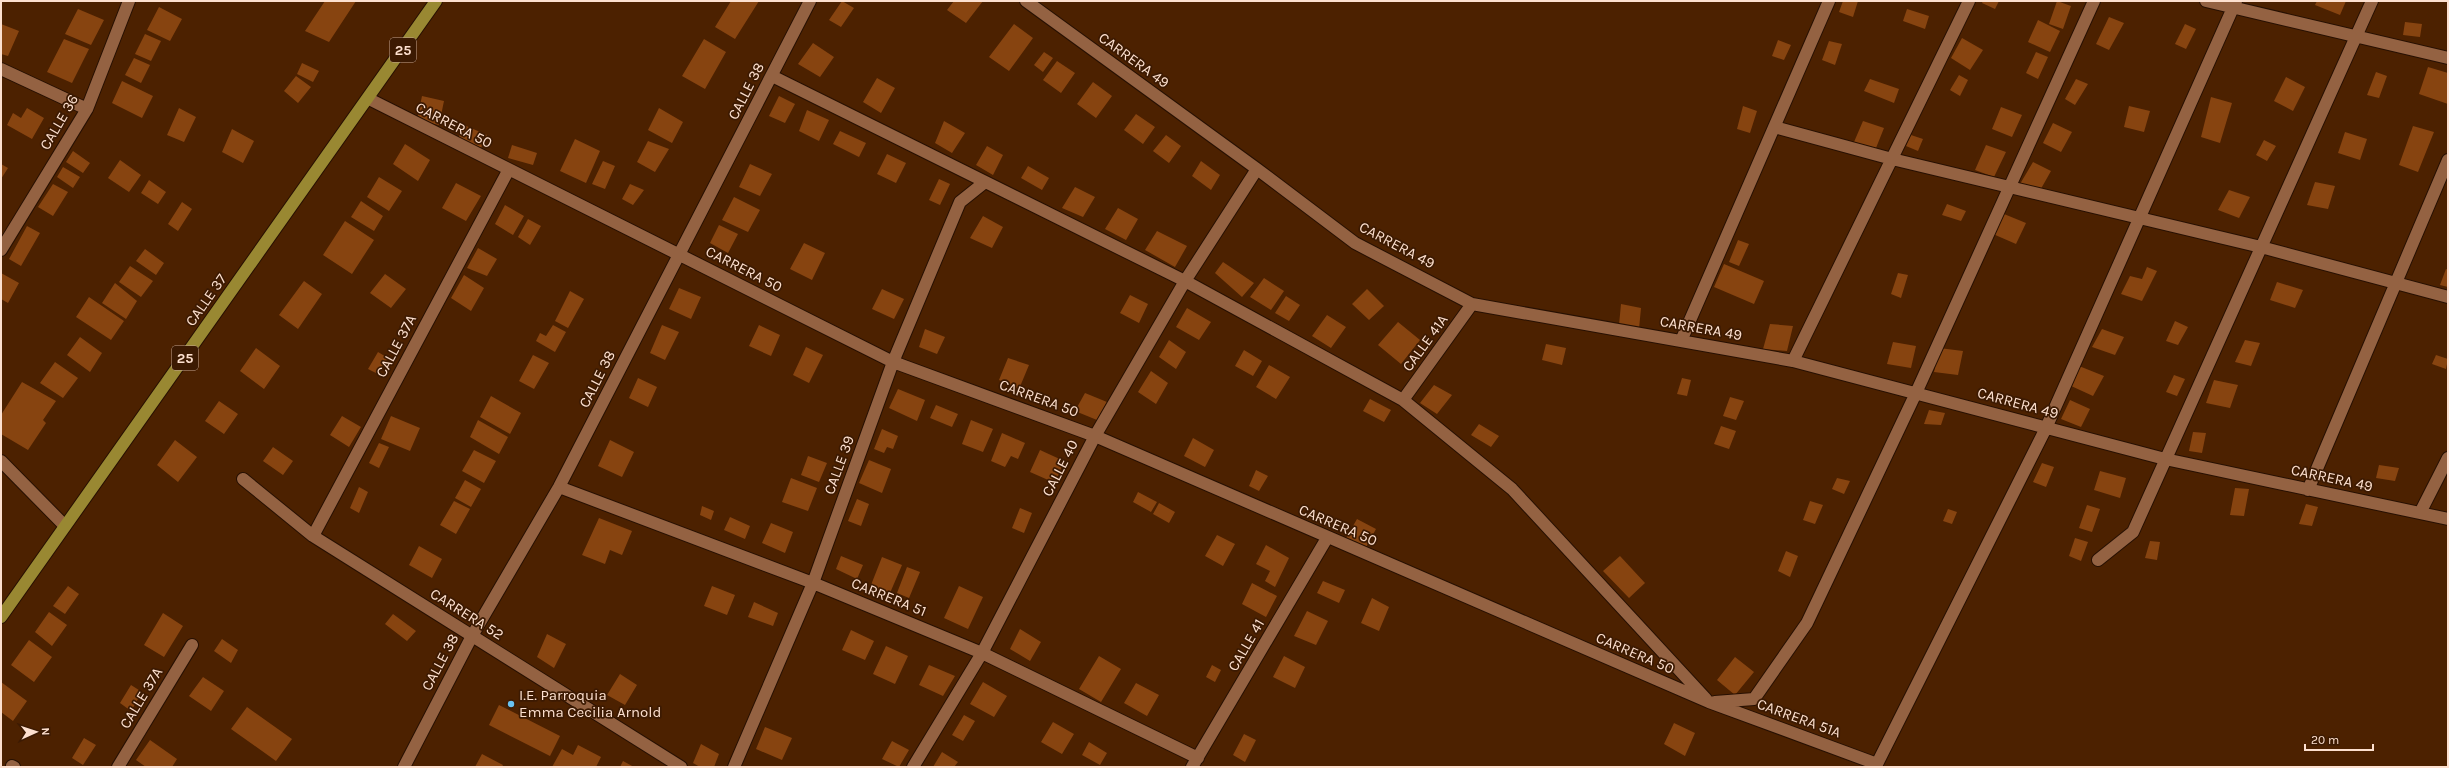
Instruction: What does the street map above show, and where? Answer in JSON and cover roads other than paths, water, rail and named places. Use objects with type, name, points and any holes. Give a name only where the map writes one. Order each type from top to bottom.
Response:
[{"type":"main road","name":"CALLE 37","points":[[1,617],[436,1]]},
{"type":"street","name":"CALLE 36","points":[[1,250],[87,109],[129,1]]},
{"type":"street","name":"CALLE 38","points":[[404,767],[472,636],[559,487],[810,1]]},
{"type":"street","name":"CARRERA 49","points":[[1026,1],[1257,169],[1355,243],[1472,304],[1793,361],[2165,459],[2448,520]]},
{"type":"street","points":[[1681,341],[1829,1]]},
{"type":"street","points":[[1793,361],[1969,1]]},
{"type":"street","points":[[772,76],[1185,281],[1403,400],[1512,489],[1709,702],[1754,699],[1807,623],[1916,393],[2094,1]]},
{"type":"street","points":[[2206,1],[2235,4],[2356,36],[2448,58]]},
{"type":"street","points":[[2098,560],[2133,532],[2372,1]]},
{"type":"street","points":[[2046,428],[2235,4]]},
{"type":"street","points":[[1,69],[87,109]]},
{"type":"street","name":"CARRERA 50","points":[[368,99],[508,171],[680,254],[893,362],[1095,436],[1327,538],[1709,702]]},
{"type":"street","points":[[1774,127],[1892,159],[2138,219],[2261,247],[2448,297]]},
{"type":"street","points":[[2308,490],[2448,160]]},
{"type":"street","name":"CALLE 40","points":[[913,767],[982,653],[1095,436],[1185,281],[1257,169]]},
{"type":"street","name":"CALLE 37A","points":[[313,536],[508,171]]},
{"type":"street","name":"CALLE 39","points":[[734,767],[813,583],[893,362],[960,202],[985,182]]},
{"type":"street","name":"CALLE 41A","points":[[1403,400],[1472,304]]},
{"type":"street","name":"CARRERA 51A","points":[[1709,702],[1877,764],[2046,428]]},
{"type":"street","points":[[2420,513],[2448,458]]},
{"type":"street","points":[[1,461],[66,526]]},
{"type":"street","name":"CARRERA 52","points":[[243,479],[313,536],[681,767]]},
{"type":"street","name":"CARRERA 51","points":[[559,487],[813,583],[982,653],[1195,763]]},
{"type":"street","name":"CALLE 41","points":[[1195,763],[1327,538]]},
{"type":"street","name":"CALLE 37A","points":[[118,767],[192,645]]},
{"type":"place","name":"I.E. Parroquia Emma Cecilia Arnold","points":[[511,704]]}]
